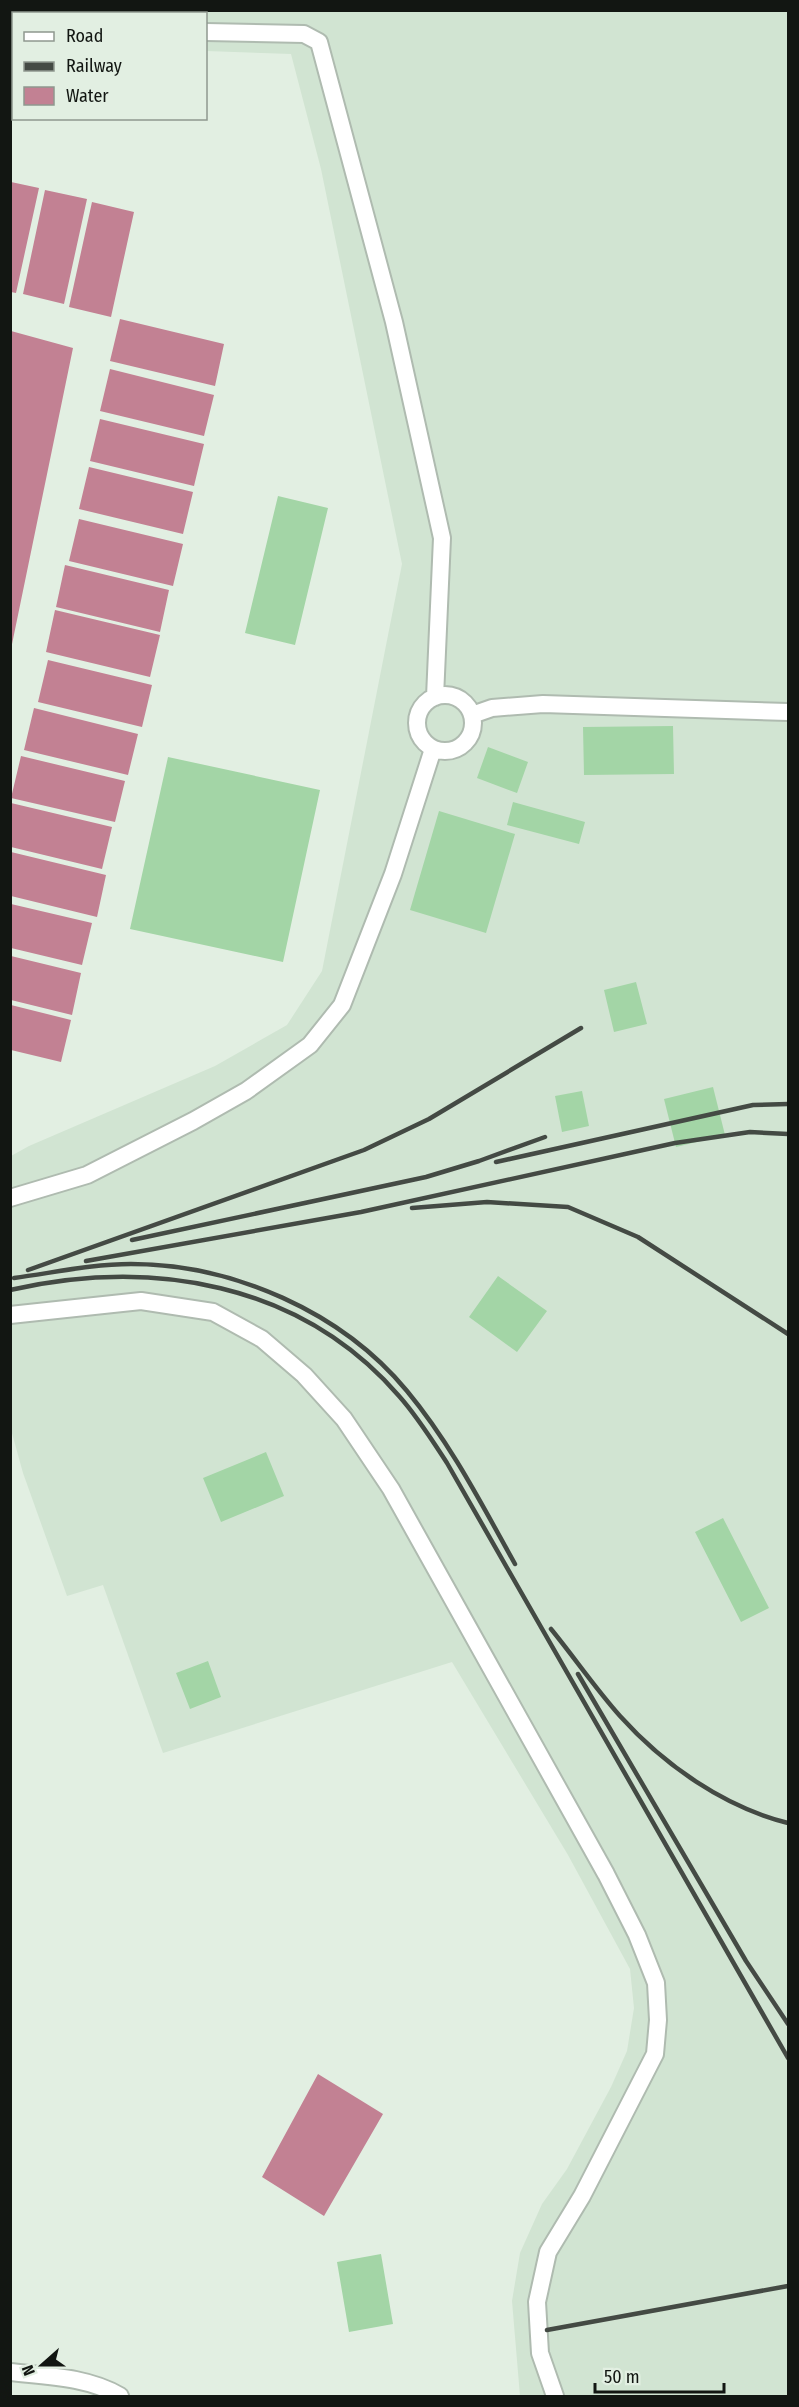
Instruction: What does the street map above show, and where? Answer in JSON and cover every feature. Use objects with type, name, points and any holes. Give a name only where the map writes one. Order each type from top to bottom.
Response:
[{"type":"street","points":[[207,32],[304,34],[319,42],[394,322],[442,538],[435,697]]},
{"type":"street","points":[[453,696],[468,707],[472,715],[471,734],[466,741],[451,751],[433,749],[420,736],[417,718],[421,709],[435,697],[453,696]]},
{"type":"street","points":[[472,715],[492,708],[543,704],[789,712]]},
{"type":"street","points":[[10,1198],[87,1175],[193,1121],[246,1091],[310,1045],[342,1005],[393,874],[433,749]]},
{"type":"street","points":[[10,1316],[141,1301],[213,1312],[262,1339],[304,1375],[344,1419],[391,1489],[626,1914],[656,1983],[658,2020],[655,2054],[582,2196],[548,2252],[537,2302],[540,2353],[555,2397]]},
{"type":"street","points":[[10,2372],[60,2377],[97,2386],[120,2397]]},
{"type":"shaded area","points":[[11,10],[788,11],[788,2396],[520,2396],[512,2301],[520,2253],[542,2204],[567,2169],[611,2087],[627,2051],[634,2008],[630,1969],[568,1855],[452,1662],[163,1753],[103,1585],[67,1596],[23,1473],[10,1426],[11,1156],[29,1146],[215,1066],[287,1025],[322,971],[402,564],[321,169],[291,54],[207,51],[207,12],[12,12],[11,45]]},
{"type":"water","points":[[11,182],[39,188],[16,293],[11,292]]},
{"type":"water","points":[[45,190],[87,199],[64,304],[23,294]]},
{"type":"water","points":[[92,202],[134,212],[111,317],[69,307]]},
{"type":"water","points":[[120,319],[224,344],[215,386],[110,361]]},
{"type":"water","points":[[10,331],[73,348],[11,649]]},
{"type":"water","points":[[110,369],[214,395],[204,436],[100,411]]},
{"type":"water","points":[[100,419],[204,444],[194,486],[90,461]]},
{"type":"water","points":[[89,467],[193,492],[183,534],[79,509]]},
{"type":"water","points":[[79,519],[183,544],[173,586],[69,561]]},
{"type":"water","points":[[65,565],[169,590],[160,632],[56,607]]},
{"type":"water","points":[[55,610],[160,635],[150,677],[46,652]]},
{"type":"water","points":[[48,660],[152,685],[142,727],[38,702]]},
{"type":"water","points":[[34,708],[138,734],[128,775],[24,750]]},
{"type":"water","points":[[21,756],[125,781],[115,822],[11,798]]},
{"type":"water","points":[[11,803],[112,827],[102,869],[11,847]]},
{"type":"water","points":[[11,852],[106,875],[97,917],[11,896]]},
{"type":"water","points":[[11,904],[92,923],[82,965],[11,948]]},
{"type":"water","points":[[11,956],[81,973],[72,1015],[11,1000]]},
{"type":"water","points":[[11,1005],[71,1020],[61,1062],[11,1050]]},
{"type":"water","points":[[318,2074],[383,2114],[324,2216],[262,2177]]},
{"type":"building","points":[[278,496],[328,508],[295,645],[245,633]]},
{"type":"building","points":[[673,726],[674,774],[584,775],[583,727]]},
{"type":"building","points":[[488,747],[528,762],[517,793],[477,778]]},
{"type":"building","points":[[168,757],[320,790],[283,962],[130,929]]},
{"type":"building","points":[[513,802],[585,822],[579,844],[507,825]]},
{"type":"building","points":[[439,811],[515,834],[486,933],[410,910]]},
{"type":"building","points":[[636,982],[647,1024],[614,1032],[604,990]]},
{"type":"building","points":[[713,1087],[725,1135],[676,1147],[664,1099]]},
{"type":"building","points":[[582,1091],[589,1126],[562,1132],[555,1096]]},
{"type":"building","points":[[498,1276],[547,1311],[517,1352],[469,1317]]},
{"type":"building","points":[[266,1452],[284,1496],[221,1522],[203,1478]]},
{"type":"building","points":[[723,1518],[769,1608],[741,1622],[695,1532]]},
{"type":"building","points":[[208,1661],[221,1697],[190,1709],[176,1673]]},
{"type":"building","points":[[381,2254],[393,2324],[349,2332],[337,2262]]},
{"type":"railway","points":[[28,1270],[364,1150],[429,1119],[581,1028]]},
{"type":"railway","points":[[496,1162],[753,1105],[788,1104]]},
{"type":"railway","points":[[86,1261],[361,1212],[675,1143],[750,1132],[788,1134]]},
{"type":"railway","points":[[132,1240],[426,1177],[545,1137]]},
{"type":"railway","points":[[412,1208],[487,1202],[568,1207],[638,1237],[788,1334]]},
{"type":"railway","points":[[14,1278],[102,1265],[169,1266],[246,1283],[318,1316],[351,1338],[381,1363],[423,1411],[452,1453],[515,1564]]},
{"type":"railway","points":[[10,1290],[63,1281],[117,1277],[169,1279],[221,1288],[270,1304],[316,1327],[360,1357],[399,1396],[447,1463],[788,2058]]},
{"type":"railway","points":[[551,1629],[611,1705],[656,1751],[696,1782],[718,1795],[764,1816],[788,1823]]},
{"type":"railway","points":[[578,1674],[746,1961],[788,2024]]},
{"type":"railway","points":[[547,2330],[788,2286]]}]
